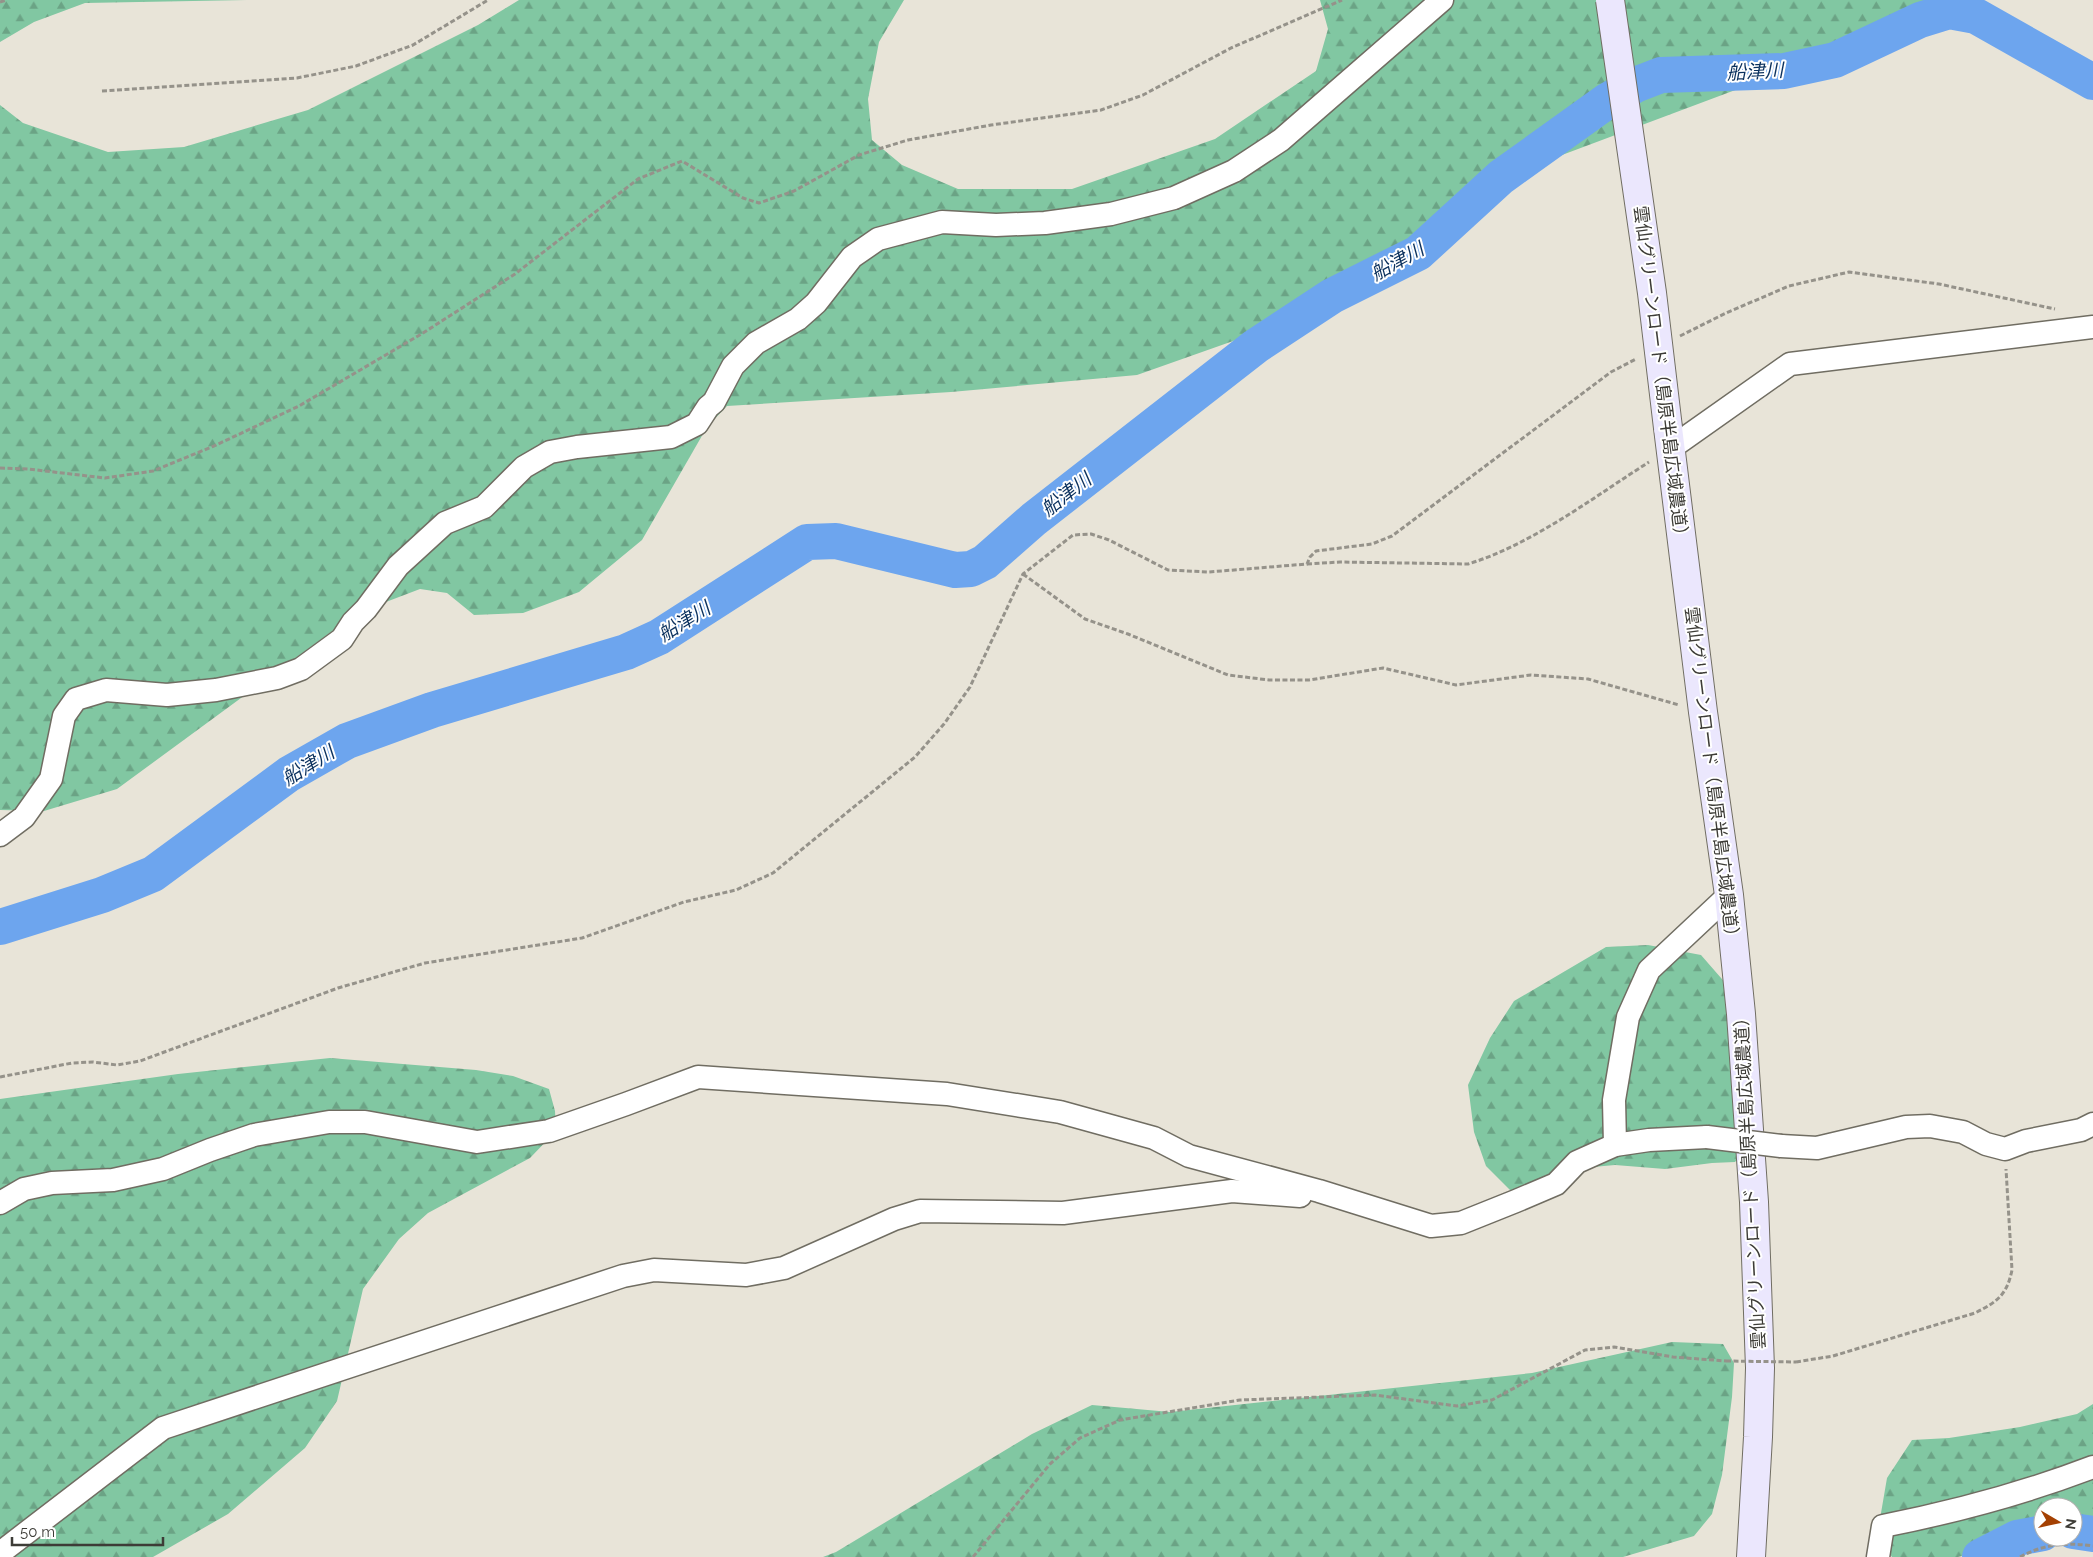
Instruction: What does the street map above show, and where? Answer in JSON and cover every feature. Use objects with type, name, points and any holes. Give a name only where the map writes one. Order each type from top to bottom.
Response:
[{"type":"street","points":[[0,835],[24,817],[51,779],[64,716],[76,699],[106,690],[167,696],[216,690],[277,678],[301,669],[342,639],[352,622],[366,608],[398,566],[445,523],[484,507],[524,467],[550,452],[577,447],[671,437],[697,424],[708,406],[714,402],[733,366],[756,344],[798,320],[816,303],[852,257],[878,238],[942,222],[996,225],[1044,223],[1111,214],[1174,198],[1234,171],[1281,140],[1442,0]]},
{"type":"street","name":"雲仙グリーンロード（島原半島広域農道）","points":[[1610,0],[1652,293],[1703,712],[1729,895],[1741,1014],[1754,1202],[1760,1368],[1751,1557]]},
{"type":"street","points":[[1670,438],[1790,364],[2093,327]]},
{"type":"street","points":[[1615,1145],[1614,1100],[1628,1017],[1649,970],[1729,895]]},
{"type":"street","points":[[0,1203],[24,1189],[52,1184],[113,1180],[163,1169],[254,1135],[329,1122],[365,1122],[476,1142],[549,1131],[698,1077],[947,1094],[1060,1112],[1154,1138],[1189,1156],[1319,1191],[1432,1226],[1461,1223],[1556,1184],[1577,1162],[1615,1145],[1649,1140],[1707,1137],[1780,1146],[1817,1148],[1906,1127],[1930,1126],[1964,1132],[1986,1144],[2005,1149],[2026,1141],[2081,1130],[2093,1124]]},
{"type":"street","points":[[0,1553],[163,1428],[623,1276],[654,1270],[746,1275],[784,1268],[894,1219],[920,1211],[1063,1213],[1232,1191],[1307,1197],[1319,1191]]},
{"type":"street","points":[[1878,1557],[1883,1526],[1938,1515],[2058,1481],[2093,1467]]},
{"type":"path","points":[[0,2],[7,0]]},
{"type":"path","points":[[102,91],[297,78],[356,66],[413,44],[488,0]]},
{"type":"path","points":[[0,468],[28,469],[105,478],[153,471],[214,446],[299,406],[423,333],[515,274],[638,179],[682,161],[743,198],[759,203],[794,191],[859,155],[908,140],[991,125],[1101,110],[1143,95],[1231,48],[1342,0]]},
{"type":"path","points":[[1673,340],[1726,313],[1789,286],[1849,272],[1939,284],[2064,311]]},
{"type":"path","points":[[1307,564],[1310,557],[1316,551],[1372,544],[1392,536],[1610,372],[1637,358]]},
{"type":"path","points":[[0,1077],[72,1063],[93,1062],[117,1065],[140,1061],[338,988],[425,963],[582,938],[684,902],[736,890],[773,873],[915,757],[944,724],[970,687],[1023,574],[1073,535],[1091,534],[1109,540],[1168,570],[1209,572],[1340,562],[1468,564],[1484,560],[1536,533],[1670,438]]},
{"type":"path","points":[[1023,574],[1085,619],[1128,634],[1228,675],[1269,680],[1309,680],[1382,668],[1456,685],[1531,675],[1588,679],[1703,712]]},
{"type":"path","points":[[973,1557],[1050,1464],[1080,1438],[1120,1420],[1240,1400],[1375,1395],[1457,1406],[1492,1400],[1586,1350],[1614,1347],[1673,1357],[1726,1361],[1796,1362],[1833,1356],[1975,1313],[1990,1306],[2002,1295],[2009,1285],[2012,1270],[2005,1149]]},
{"type":"path","points":[[2020,1557],[2035,1549],[2055,1544],[2074,1543],[2093,1546]]},
{"type":"green space","points":[[0,0],[247,0],[85,3],[34,22],[0,42]]},
{"type":"green space","points":[[519,0],[904,0],[879,42],[868,99],[872,140],[902,165],[958,189],[1072,189],[1215,139],[1316,71],[1328,29],[1320,0],[1963,0],[1837,52],[1546,161],[1321,289],[1236,340],[1137,375],[951,392],[727,406],[707,427],[642,540],[579,592],[523,613],[474,615],[447,593],[420,589],[357,613],[117,789],[44,811],[0,810],[0,105],[23,123],[108,152],[184,147],[308,110],[478,25]]},
{"type":"green space","points":[[1648,945],[1701,955],[1728,986],[1752,1142],[1735,1162],[1665,1169],[1615,1165],[1582,1168],[1514,1194],[1486,1166],[1474,1132],[1468,1085],[1490,1038],[1514,1001],[1606,947]]},
{"type":"green space","points":[[330,1058],[476,1070],[513,1076],[549,1089],[555,1111],[556,1131],[530,1158],[428,1213],[399,1239],[363,1289],[337,1401],[305,1448],[228,1514],[153,1557],[0,1557],[0,1099],[178,1074]]},
{"type":"green space","points":[[1672,1342],[1723,1344],[1734,1363],[1732,1397],[1722,1475],[1712,1514],[1694,1536],[1623,1557],[823,1557],[836,1552],[1032,1434],[1092,1405],[1170,1412],[1532,1373]]},
{"type":"green space","points":[[2093,1404],[2093,1524],[2083,1526],[2083,1497],[2033,1497],[2033,1539],[1958,1557],[1892,1557],[1881,1541],[1881,1513],[1887,1478],[1912,1440],[1949,1438],[2020,1427],[2077,1414]]},
{"type":"waterway","name":"船津川","points":[[0,927],[102,895],[153,874],[289,774],[347,741],[432,710],[626,652],[659,637],[807,542],[836,541],[955,570],[971,569],[985,562],[1034,519],[1256,346],[1332,296],[1418,253],[1501,177],[1607,101],[1635,85],[1661,75],[1784,71],[1835,60],[1920,20],[1949,11],[1976,16],[2093,82]]},
{"type":"waterway","points":[[2083,1532],[2093,1534]]},
{"type":"waterway","points":[[1980,1557],[2017,1538],[2033,1535]]}]
